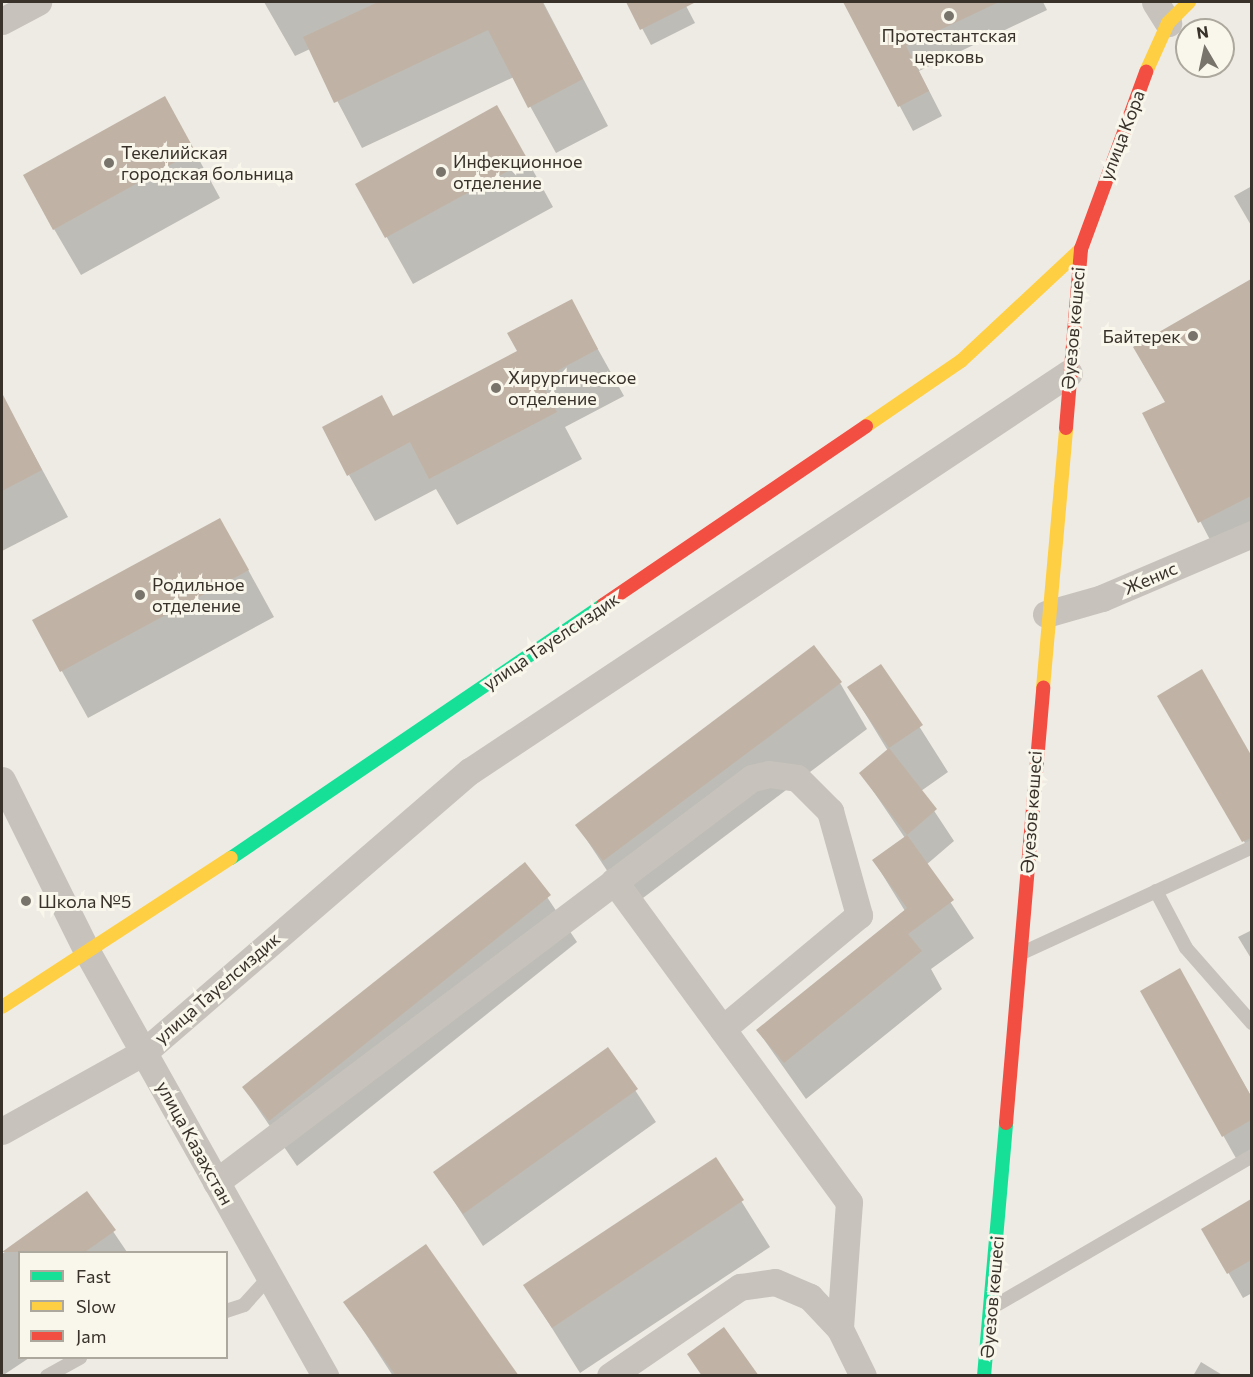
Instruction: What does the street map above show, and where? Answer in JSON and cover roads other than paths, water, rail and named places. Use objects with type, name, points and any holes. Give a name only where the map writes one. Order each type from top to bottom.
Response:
[{"type":"street","points":[[2,21],[38,2]]},
{"type":"street","name":"улица Кора","points":[[1081,249],[1161,12],[1189,2]]},
{"type":"street","name":"Әуезов көшесі","points":[[984,1376],[993,1307],[1046,614],[1081,249]]},
{"type":"street","name":"улица Тауелсиздик","points":[[2,1007],[89,955],[961,361],[1081,249]]},
{"type":"street","name":"улица Тауелсиздик","points":[[2,1131],[144,1052],[470,771],[1069,373]]},
{"type":"street","name":"Женис","points":[[1046,614],[1102,598],[1251,534]]},
{"type":"street","points":[[216,1182],[752,778],[769,774],[797,778],[830,812],[859,915],[722,1029]]},
{"type":"street","name":"улица Казахстан","points":[[2,780],[89,955],[325,1376]]},
{"type":"street","points":[[614,881],[849,1202],[840,1329]]},
{"type":"street","points":[[610,1376],[740,1287],[775,1282],[810,1297],[840,1329],[863,1376]]},
{"type":"lane","points":[[1020,954],[1251,847]]},
{"type":"lane","points":[[1156,891],[1186,948],[1251,1023]]},
{"type":"lane","points":[[993,1307],[1251,1156]]},
{"type":"lane","points":[[228,1310],[244,1305],[270,1276]]},
{"type":"lane","points":[[47,1376],[78,1359]]},
{"type":"place","name":"Протестантская церковь","points":[[949,16]]},
{"type":"place","name":"Текелийская городская больница","points":[[109,163]]},
{"type":"place","name":"Инфекционное отделение","points":[[441,172]]},
{"type":"place","name":"Байтерек","points":[[1193,336]]},
{"type":"place","name":"Хирургическое отделение","points":[[496,388]]},
{"type":"place","name":"Родильное отделение","points":[[140,595]]},
{"type":"place","name":"Школа №5","points":[[26,901]]}]
